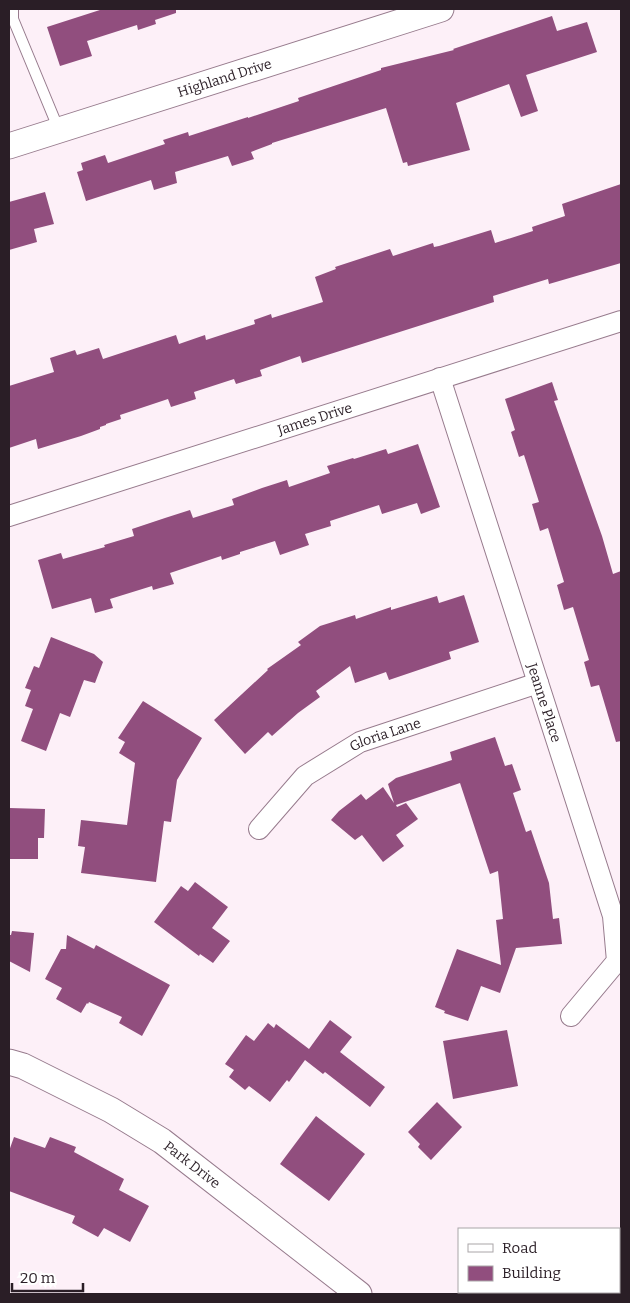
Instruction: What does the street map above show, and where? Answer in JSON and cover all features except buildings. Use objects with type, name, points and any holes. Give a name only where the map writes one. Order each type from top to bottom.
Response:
[{"type":"street","name":"Highland Drive","points":[[9,146],[441,9]]},
{"type":"street","name":"James Drive","points":[[9,516],[621,321]]},
{"type":"street","name":"Jeanne Place","points":[[440,378],[613,916],[617,961],[571,1016]]},
{"type":"street","name":"Gloria Lane","points":[[259,829],[305,776],[360,742],[538,683]]},
{"type":"street","name":"Park Drive","points":[[9,1062],[23,1066],[112,1110],[162,1141],[358,1294]]},
{"type":"lane","points":[[13,9],[14,18],[59,130]]}]
